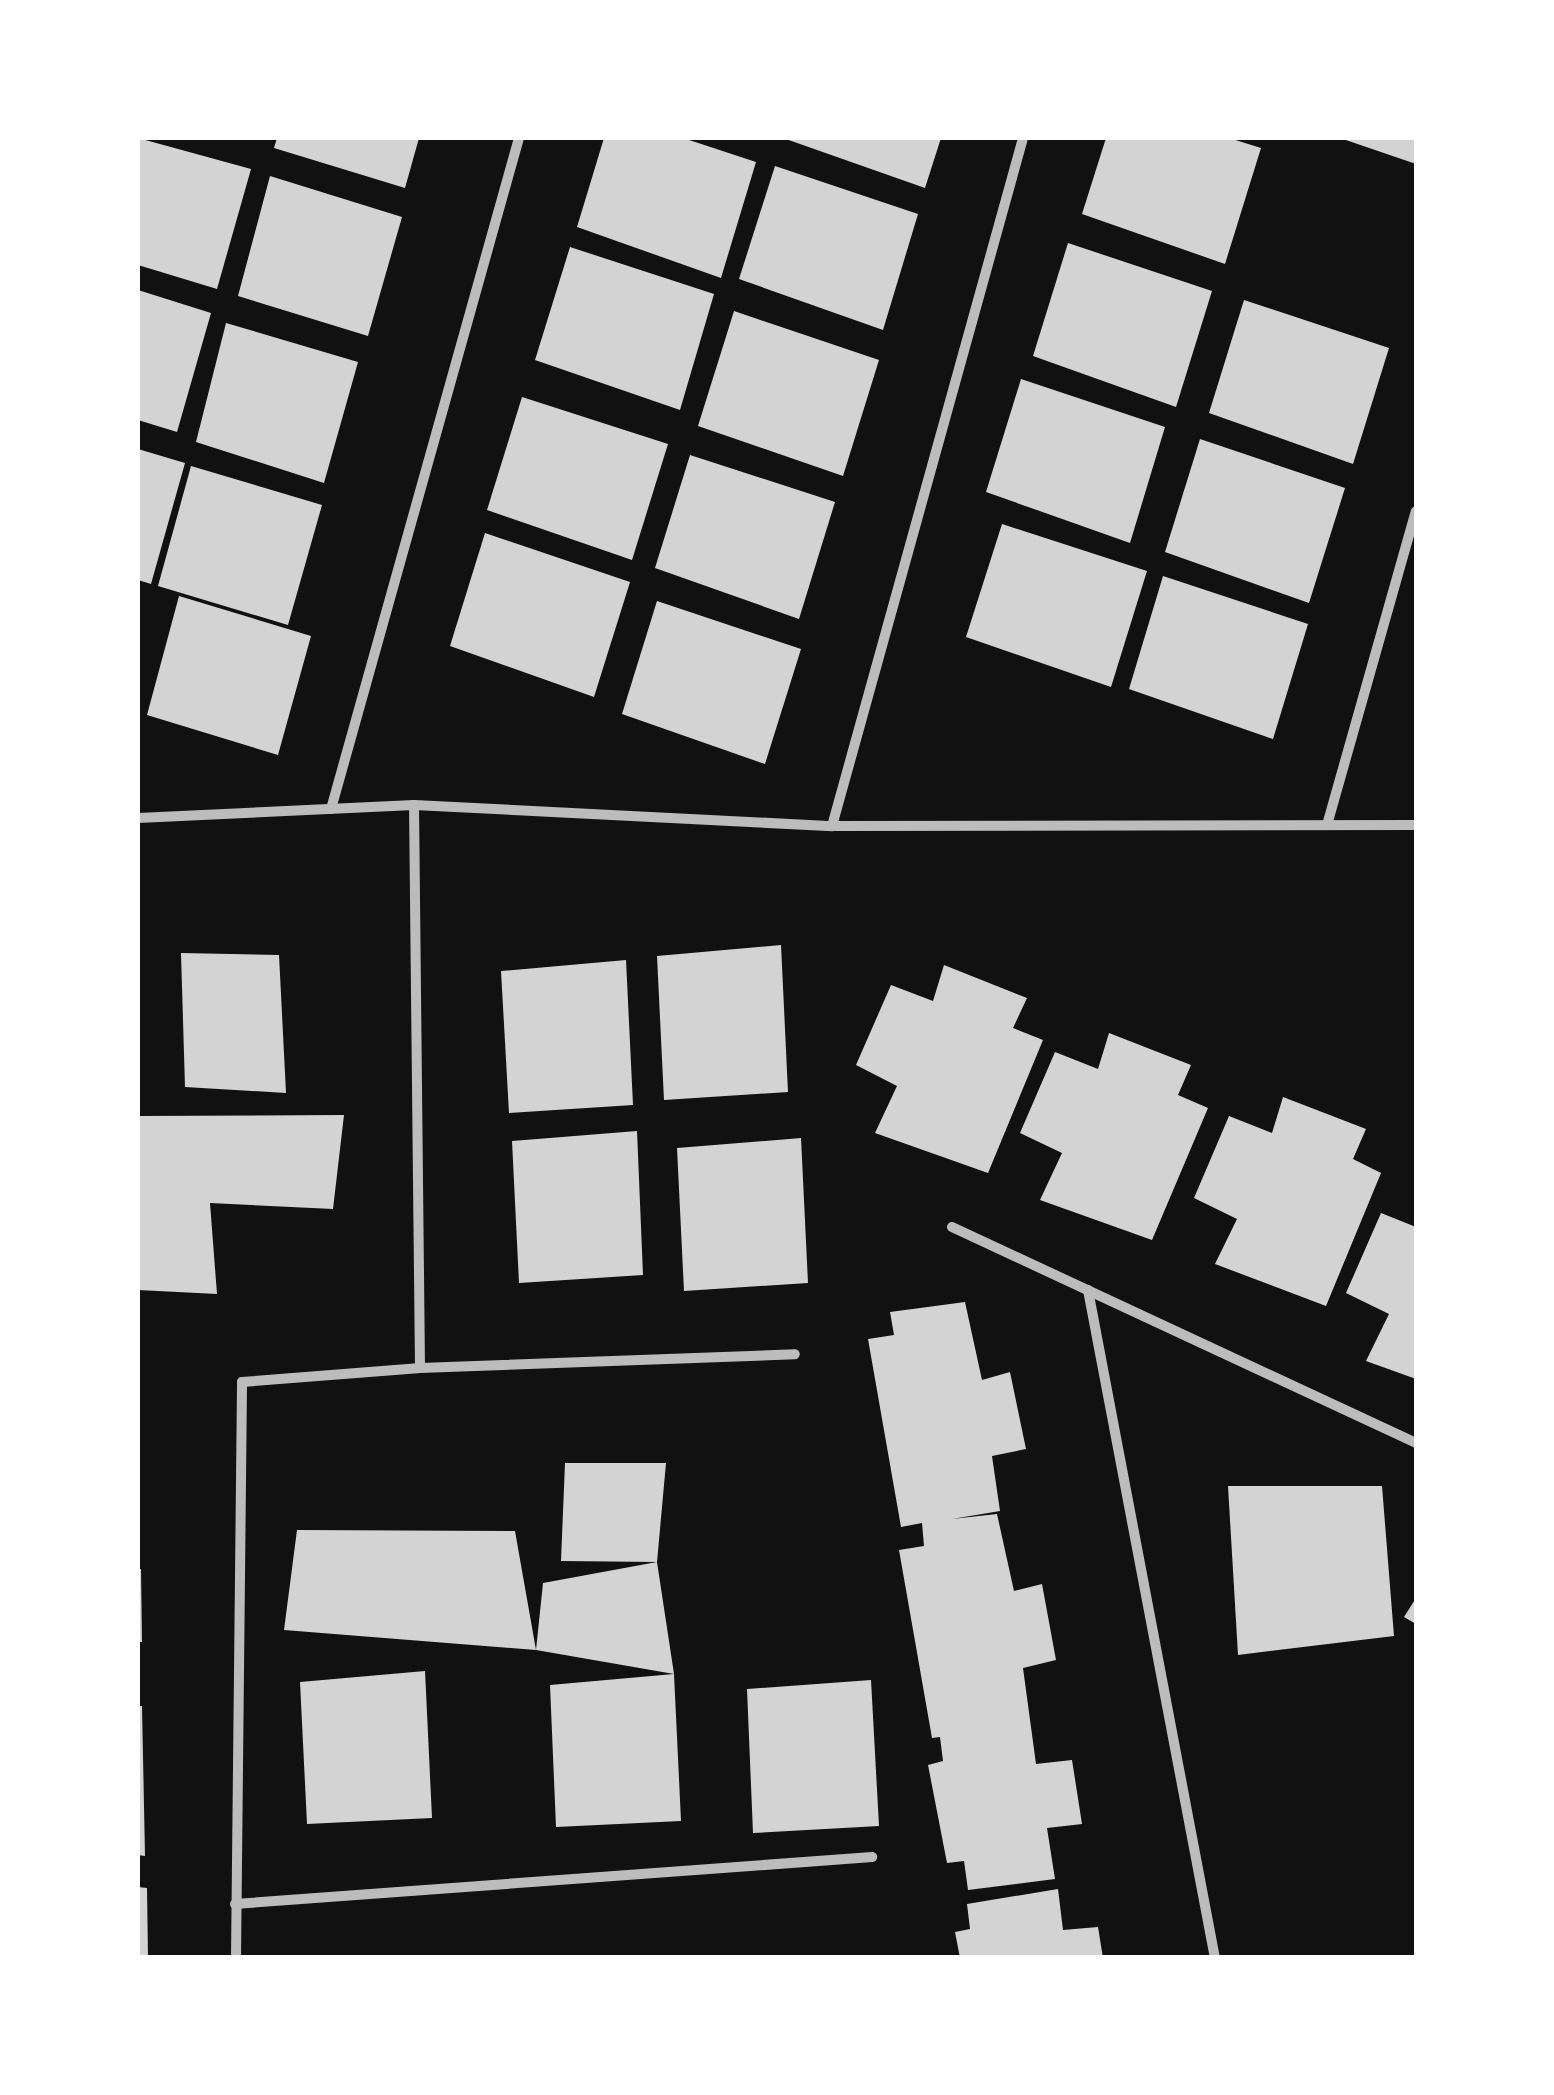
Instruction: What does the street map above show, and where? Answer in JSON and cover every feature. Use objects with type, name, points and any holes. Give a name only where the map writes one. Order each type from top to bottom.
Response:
[{"type":"street","points":[[331,808],[519,138]]},
{"type":"street","points":[[832,826],[1023,138]]},
{"type":"street","points":[[1327,825],[1416,511]]},
{"type":"street","points":[[414,805],[420,1368]]},
{"type":"street","points":[[138,818],[414,805],[832,826],[1416,825]]},
{"type":"street","points":[[952,1228],[1416,1443]]},
{"type":"street","points":[[1088,1290],[1216,1958]]},
{"type":"street","points":[[236,1958],[242,1382],[420,1368],[794,1354]]},
{"type":"street","points":[[235,1904],[872,1857]]},
{"type":"building","points":[[138,138],[251,169],[217,289],[138,265]]},
{"type":"building","points":[[277,138],[419,138],[405,188],[274,148]]},
{"type":"building","points":[[604,138],[683,138],[756,162],[721,278],[577,227]]},
{"type":"building","points":[[783,138],[941,138],[925,188]]},
{"type":"building","points":[[1106,138],[1229,138],[1261,148],[1225,264],[1082,214]]},
{"type":"building","points":[[1340,138],[1416,138],[1416,164]]},
{"type":"building","points":[[775,166],[918,214],[883,330],[739,279]]},
{"type":"building","points":[[270,176],[402,217],[368,336],[238,296]]},
{"type":"building","points":[[1068,243],[1212,291],[1176,407],[1033,356]]},
{"type":"building","points":[[570,247],[714,294],[680,410],[535,360]]},
{"type":"building","points":[[138,290],[211,313],[177,432],[138,420]]},
{"type":"building","points":[[1244,300],[1389,348],[1353,464],[1209,413]]},
{"type":"building","points":[[734,311],[879,360],[843,476],[698,426]]},
{"type":"building","points":[[226,323],[358,362],[324,483],[196,442]]},
{"type":"building","points":[[1021,379],[1165,427],[1130,543],[986,492]]},
{"type":"building","points":[[522,397],[668,444],[632,560],[487,510]]},
{"type":"building","points":[[1200,439],[1345,488],[1309,603],[1165,552]]},
{"type":"building","points":[[138,449],[185,463],[151,584],[138,580]]},
{"type":"building","points":[[690,455],[835,502],[799,619],[655,568]]},
{"type":"building","points":[[191,466],[322,505],[288,625],[158,586]]},
{"type":"building","points":[[1002,524],[1147,571],[1111,687],[966,637]]},
{"type":"building","points":[[485,533],[630,582],[594,697],[450,646]]},
{"type":"building","points":[[1163,576],[1308,624],[1273,739],[1129,689]]},
{"type":"building","points":[[179,596],[311,636],[278,755],[147,715]]},
{"type":"building","points":[[657,601],[801,649],[765,764],[622,714]]},
{"type":"building","points":[[781,945],[788,1092],[664,1100],[657,956]]},
{"type":"building","points":[[181,953],[279,955],[286,1093],[185,1087]]},
{"type":"building","points":[[626,960],[633,1105],[509,1113],[501,971]]},
{"type":"building","points":[[944,965],[1027,998],[1013,1028],[1043,1040],[988,1173],[875,1133],[897,1086],[856,1065],[891,985],[933,1001]]},
{"type":"building","points":[[1109,1033],[1191,1065],[1178,1095],[1208,1108],[1152,1240],[1040,1200],[1062,1153],[1020,1133],[1055,1052],[1098,1069]]},
{"type":"building","points":[[1283,1097],[1366,1129],[1353,1159],[1381,1173],[1326,1306],[1215,1264],[1237,1219],[1194,1198],[1229,1116],[1272,1133]]},
{"type":"building","points":[[344,1115],[333,1209],[210,1203],[217,1294],[138,1290],[138,1116]]},
{"type":"building","points":[[637,1131],[643,1275],[519,1283],[512,1141]]},
{"type":"building","points":[[801,1138],[808,1283],[684,1291],[677,1148]]},
{"type":"building","points":[[1381,1213],[1416,1227],[1416,1379],[1366,1361],[1389,1314],[1346,1293]]},
{"type":"building","points":[[965,1302],[982,1380],[1010,1372],[1026,1449],[992,1456],[1000,1511],[952,1519],[997,1514],[1014,1591],[1042,1584],[1056,1660],[1023,1668],[1036,1764],[1072,1760],[1082,1824],[1047,1828],[1055,1879],[968,1890],[964,1861],[947,1863],[928,1765],[943,1761],[940,1737],[932,1738],[899,1550],[924,1546],[922,1523],[901,1527],[868,1339],[894,1335],[890,1312]]},
{"type":"building","points":[[565,1463],[666,1463],[657,1562],[561,1561]]},
{"type":"building","points":[[1228,1486],[1382,1486],[1394,1636],[1238,1655]]},
{"type":"building","points":[[297,1530],[515,1531],[536,1650],[284,1630]]},
{"type":"building","points":[[657,1562],[674,1674],[536,1650],[543,1583]]},
{"type":"building","points":[[141,1569],[142,1642],[138,1642]]},
{"type":"building","points":[[1416,1598],[1416,1624],[1404,1617]]},
{"type":"building","points":[[425,1671],[432,1818],[307,1824],[300,1682]]},
{"type":"building","points":[[674,1674],[681,1821],[556,1827],[550,1685]]},
{"type":"building","points":[[871,1680],[879,1826],[753,1833],[747,1689]]},
{"type":"building","points":[[138,1706],[142,1706],[145,1856],[138,1855]]},
{"type":"building","points":[[138,1887],[147,1888],[148,1958],[138,1958]]},
{"type":"building","points":[[1058,1889],[1063,1930],[1098,1927],[1103,1958],[960,1958],[955,1932],[970,1929],[967,1904]]}]
